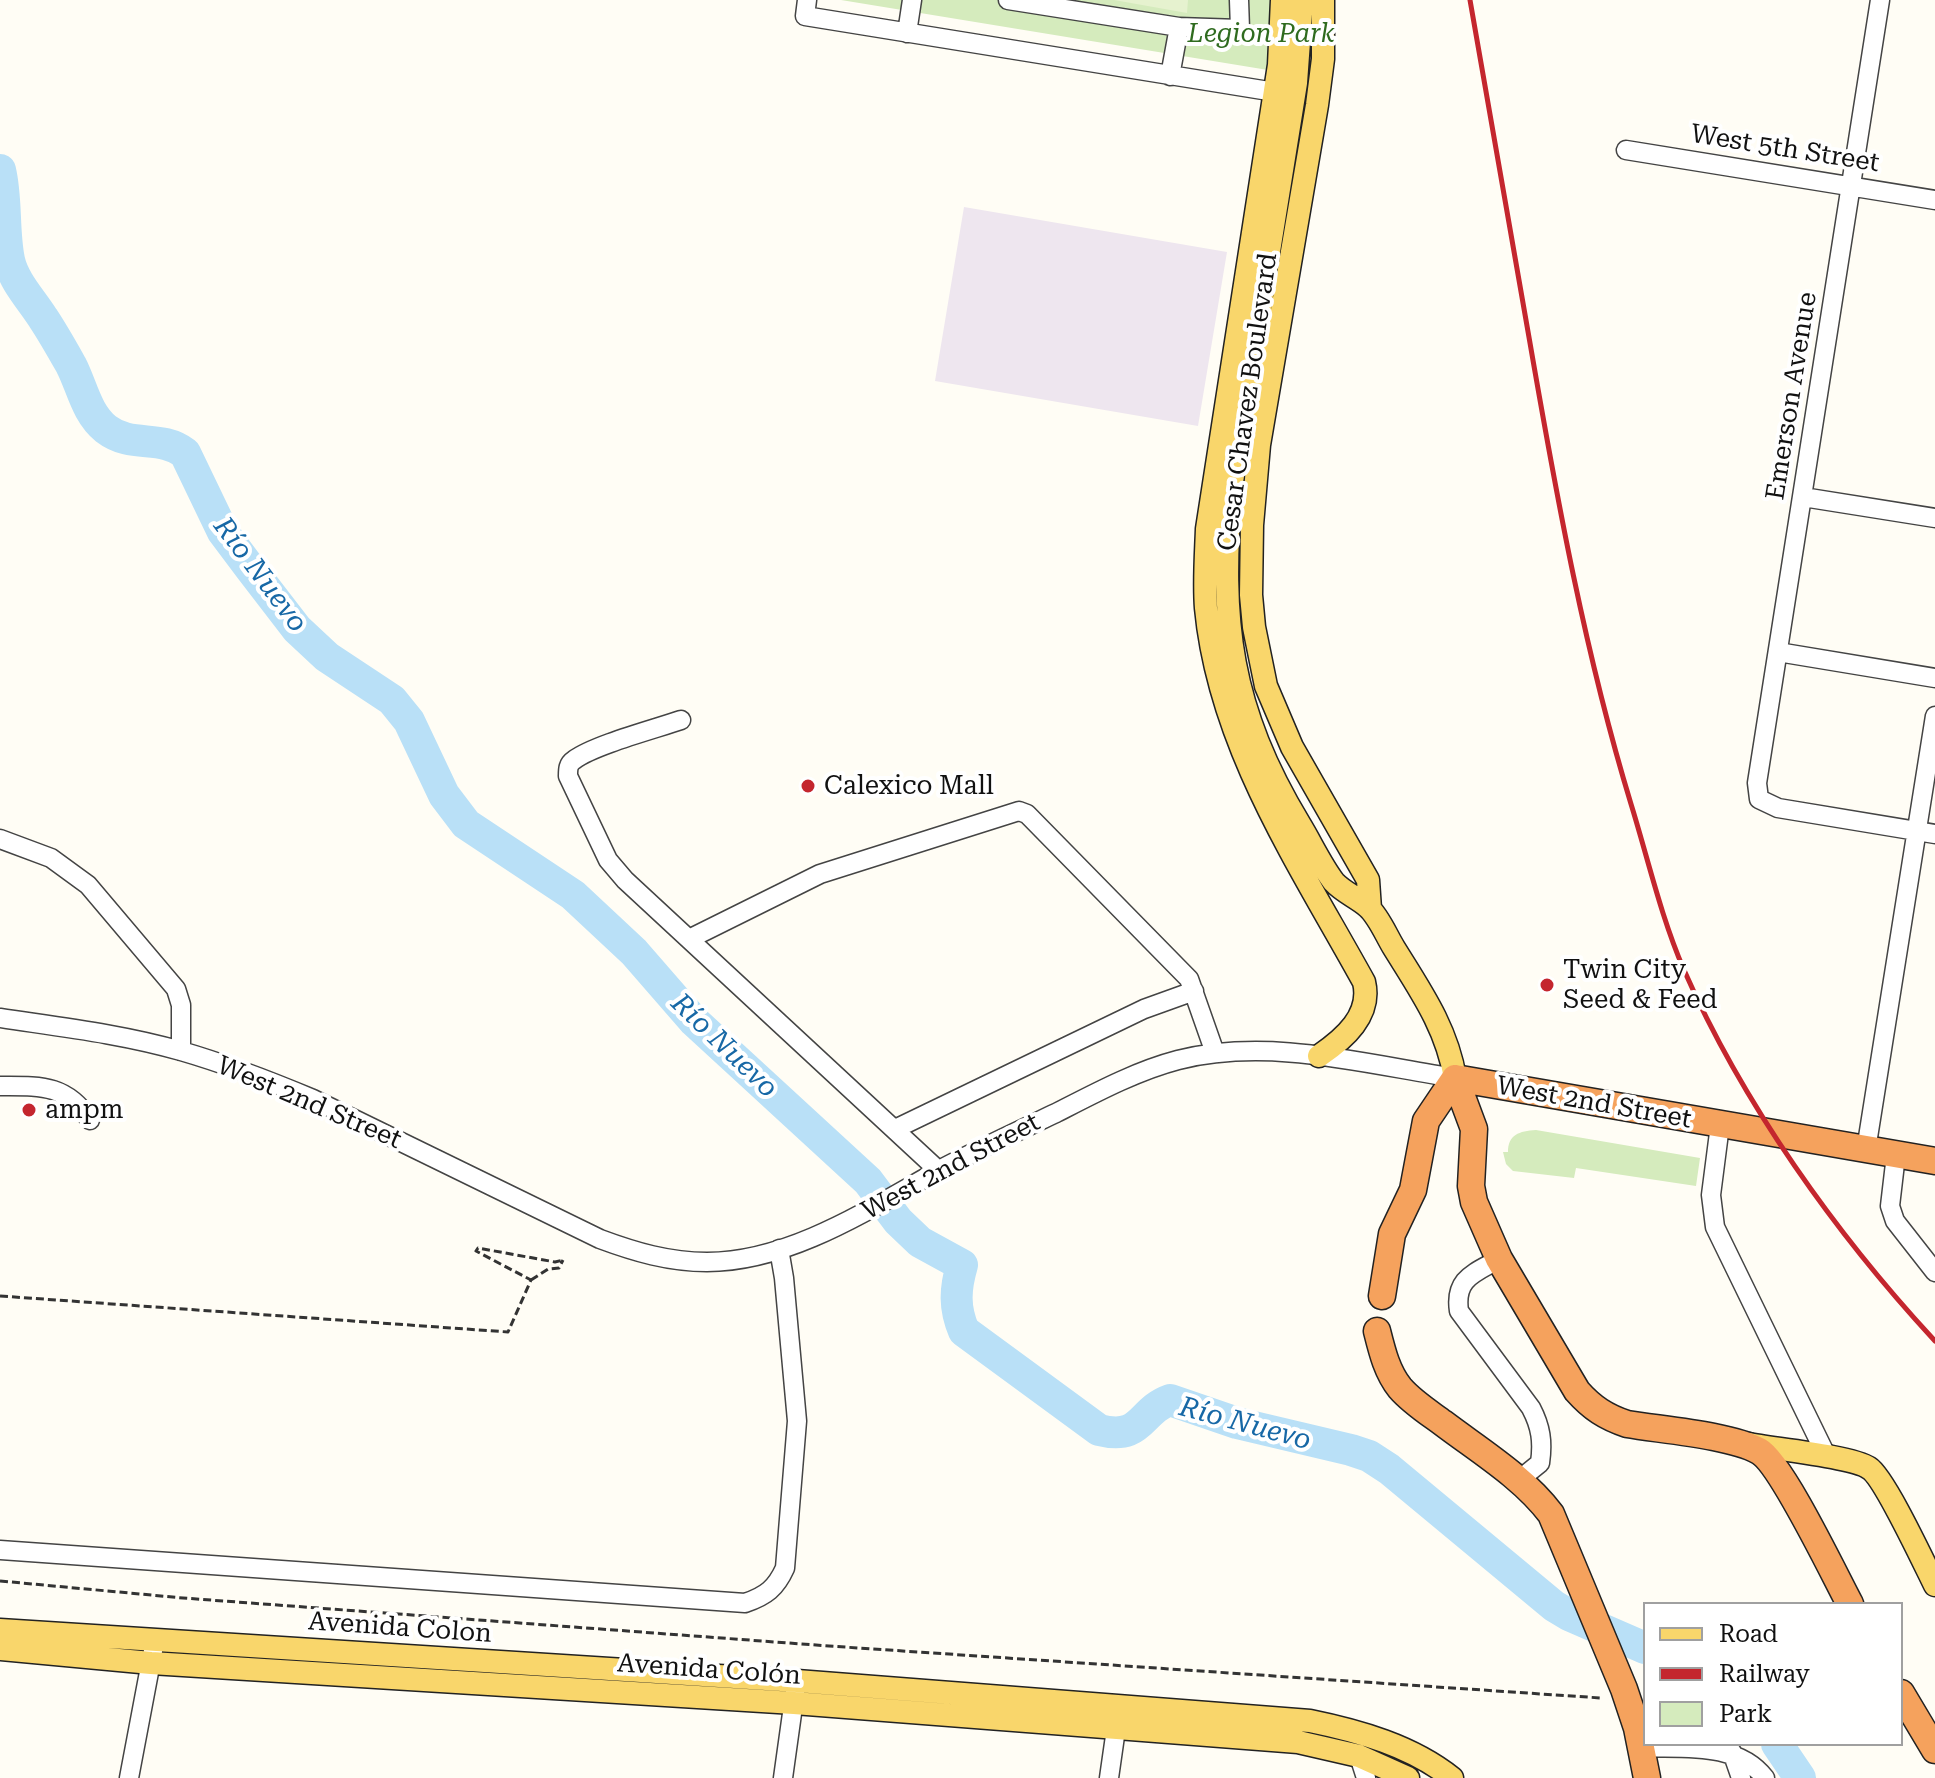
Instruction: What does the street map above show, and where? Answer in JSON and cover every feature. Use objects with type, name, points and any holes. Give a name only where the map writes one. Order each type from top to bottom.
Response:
[{"type":"highway","name":"West 2nd Street","points":[[1455,1078],[1935,1161]]},
{"type":"highway","name":"Cesar Chavez Boulevard","points":[[1455,1078],[1474,1129],[1471,1186],[1474,1202],[1499,1259],[1577,1391],[1592,1408],[1627,1424],[1742,1444],[1768,1458],[1849,1602]]},
{"type":"highway","points":[[1382,1296],[1392,1234],[1413,1190],[1426,1121],[1455,1078]]},
{"type":"highway","points":[[1377,1331],[1389,1371],[1400,1387],[1417,1404],[1519,1480],[1551,1514],[1612,1693],[1639,1737],[1647,1778]]},
{"type":"highway","points":[[1903,1696],[1935,1749]]},
{"type":"main road","points":[[1282,0],[1282,35],[1275,92],[1207,529],[1206,609],[1221,690],[1246,763],[1364,982],[1367,993],[1358,1019],[1348,1033],[1319,1056]]},
{"type":"main road","name":"Cesar Chavez Boulevard","points":[[1302,0],[1296,83],[1231,488],[1226,551],[1227,612],[1235,669],[1261,754],[1335,883],[1370,909],[1437,1018],[1451,1053],[1455,1078]]},
{"type":"main road","name":"Cesar Chavez Boulevard","points":[[1323,0],[1321,74],[1259,445],[1252,525],[1251,595],[1266,686],[1292,747],[1368,880],[1370,909]]},
{"type":"main road","points":[[1742,1444],[1861,1464],[1875,1473],[1935,1585]]},
{"type":"main road","name":"Avenida Colon","points":[[0,1630],[153,1652],[795,1692]]},
{"type":"main road","points":[[0,1649],[153,1652]]},
{"type":"main road","name":"Avenida Colón","points":[[795,1692],[1116,1729],[1298,1742],[1359,1756],[1408,1778]]},
{"type":"main road","name":"Avenida Colón","points":[[795,1692],[1310,1721],[1358,1731],[1434,1764],[1452,1778]]},
{"type":"street","points":[[907,33],[912,0]]},
{"type":"street","points":[[1008,0],[1179,27],[1240,29],[1239,0]]},
{"type":"street","name":"Emerson Avenue","points":[[1880,0],[1757,783],[1759,799],[1778,808],[1926,833]]},
{"type":"street","points":[[806,8],[907,33],[1275,92]]},
{"type":"street","points":[[1170,76],[1179,27]]},
{"type":"street","name":"West 5th Street","points":[[1626,150],[1935,200]]},
{"type":"street","points":[[1803,497],[1935,518]]},
{"type":"street","points":[[1778,652],[1935,678]]},
{"type":"street","points":[[1866,1150],[1926,833],[1935,716]]},
{"type":"street","points":[[681,720],[574,760],[568,767],[568,776],[608,860],[625,880],[939,1171]]},
{"type":"street","points":[[691,938],[820,874],[1019,811],[1027,814],[1189,979],[1215,1053]]},
{"type":"street","points":[[0,839],[51,858],[88,885],[176,989],[181,1005],[181,1051]]},
{"type":"street","points":[[895,1129],[1132,1014],[1194,991]]},
{"type":"street","name":"West 2nd Street","points":[[0,1018],[130,1039],[181,1051],[270,1081],[600,1239],[666,1259],[707,1262],[749,1257],[779,1249],[846,1222],[939,1171],[1153,1068],[1215,1053],[1262,1051],[1319,1056],[1455,1078]]},
{"type":"street","points":[[0,1086],[54,1089],[77,1101],[90,1120]]},
{"type":"street","points":[[1720,1125],[1711,1195],[1715,1227],[1827,1457]]},
{"type":"street","points":[[1896,1155],[1890,1206],[1895,1221],[1935,1272]]},
{"type":"street","points":[[0,1550],[745,1603],[763,1597],[777,1585],[785,1568],[797,1421],[779,1249]]},
{"type":"street","points":[[1499,1259],[1465,1279],[1458,1304],[1459,1311],[1531,1408],[1540,1426],[1543,1446],[1540,1463],[1519,1480]]},
{"type":"street","points":[[129,1778],[153,1652]]},
{"type":"street","points":[[783,1778],[795,1692]]},
{"type":"street","points":[[1109,1778],[1116,1729]]},
{"type":"street","points":[[1639,1737],[1643,1738]]},
{"type":"street","points":[[1695,1746],[1732,1752],[1758,1768],[1765,1778]]},
{"type":"street","points":[[1732,1752],[1741,1778]]},
{"type":"street","points":[[1359,1756],[1366,1778]]},
{"type":"path","points":[[0,1296],[508,1332],[531,1280],[548,1269],[559,1268],[563,1260],[555,1262],[478,1248],[476,1251],[531,1280]]},
{"type":"path","points":[[0,1581],[183,1598],[829,1646],[1612,1693]]},
{"type":"shaded area","points":[[964,207],[1227,252],[1198,426],[935,381]]},
{"type":"green space","name":"Legion Park","points":[[841,0],[1292,0],[1274,71]]},
{"type":"green space","points":[[1114,0],[1188,0],[1187,13]]},
{"type":"green space","points":[[1536,1130],[1700,1158],[1696,1186],[1576,1168],[1574,1178],[1513,1171],[1506,1164],[1503,1152],[1508,1152],[1510,1142],[1516,1135]]},
{"type":"waterway","name":"Río Nuevo","points":[[0,170],[11,268],[64,353],[99,423],[126,439],[166,444],[185,453],[223,532],[250,568],[297,629],[327,657],[392,700],[409,721],[444,795],[466,824],[573,895],[634,952],[694,1021],[868,1181],[898,1221],[920,1242],[962,1265],[957,1298],[964,1331],[1099,1430],[1124,1432],[1170,1400],[1237,1423],[1369,1456],[1389,1469],[1554,1606],[1643,1647]]},
{"type":"waterway","name":"Río Nuevo","points":[[1778,1746],[1800,1778]]},
{"type":"railway","points":[[1470,0],[1573,575],[1615,747],[1668,929],[1684,970],[1734,1069],[1794,1166],[1862,1257],[1935,1341]]},
{"type":"place","name":"Calexico Mall","points":[[808,786]]},
{"type":"place","name":"Twin City Seed & Feed","points":[[1547,985]]},
{"type":"place","name":"ampm","points":[[29,1110]]}]
